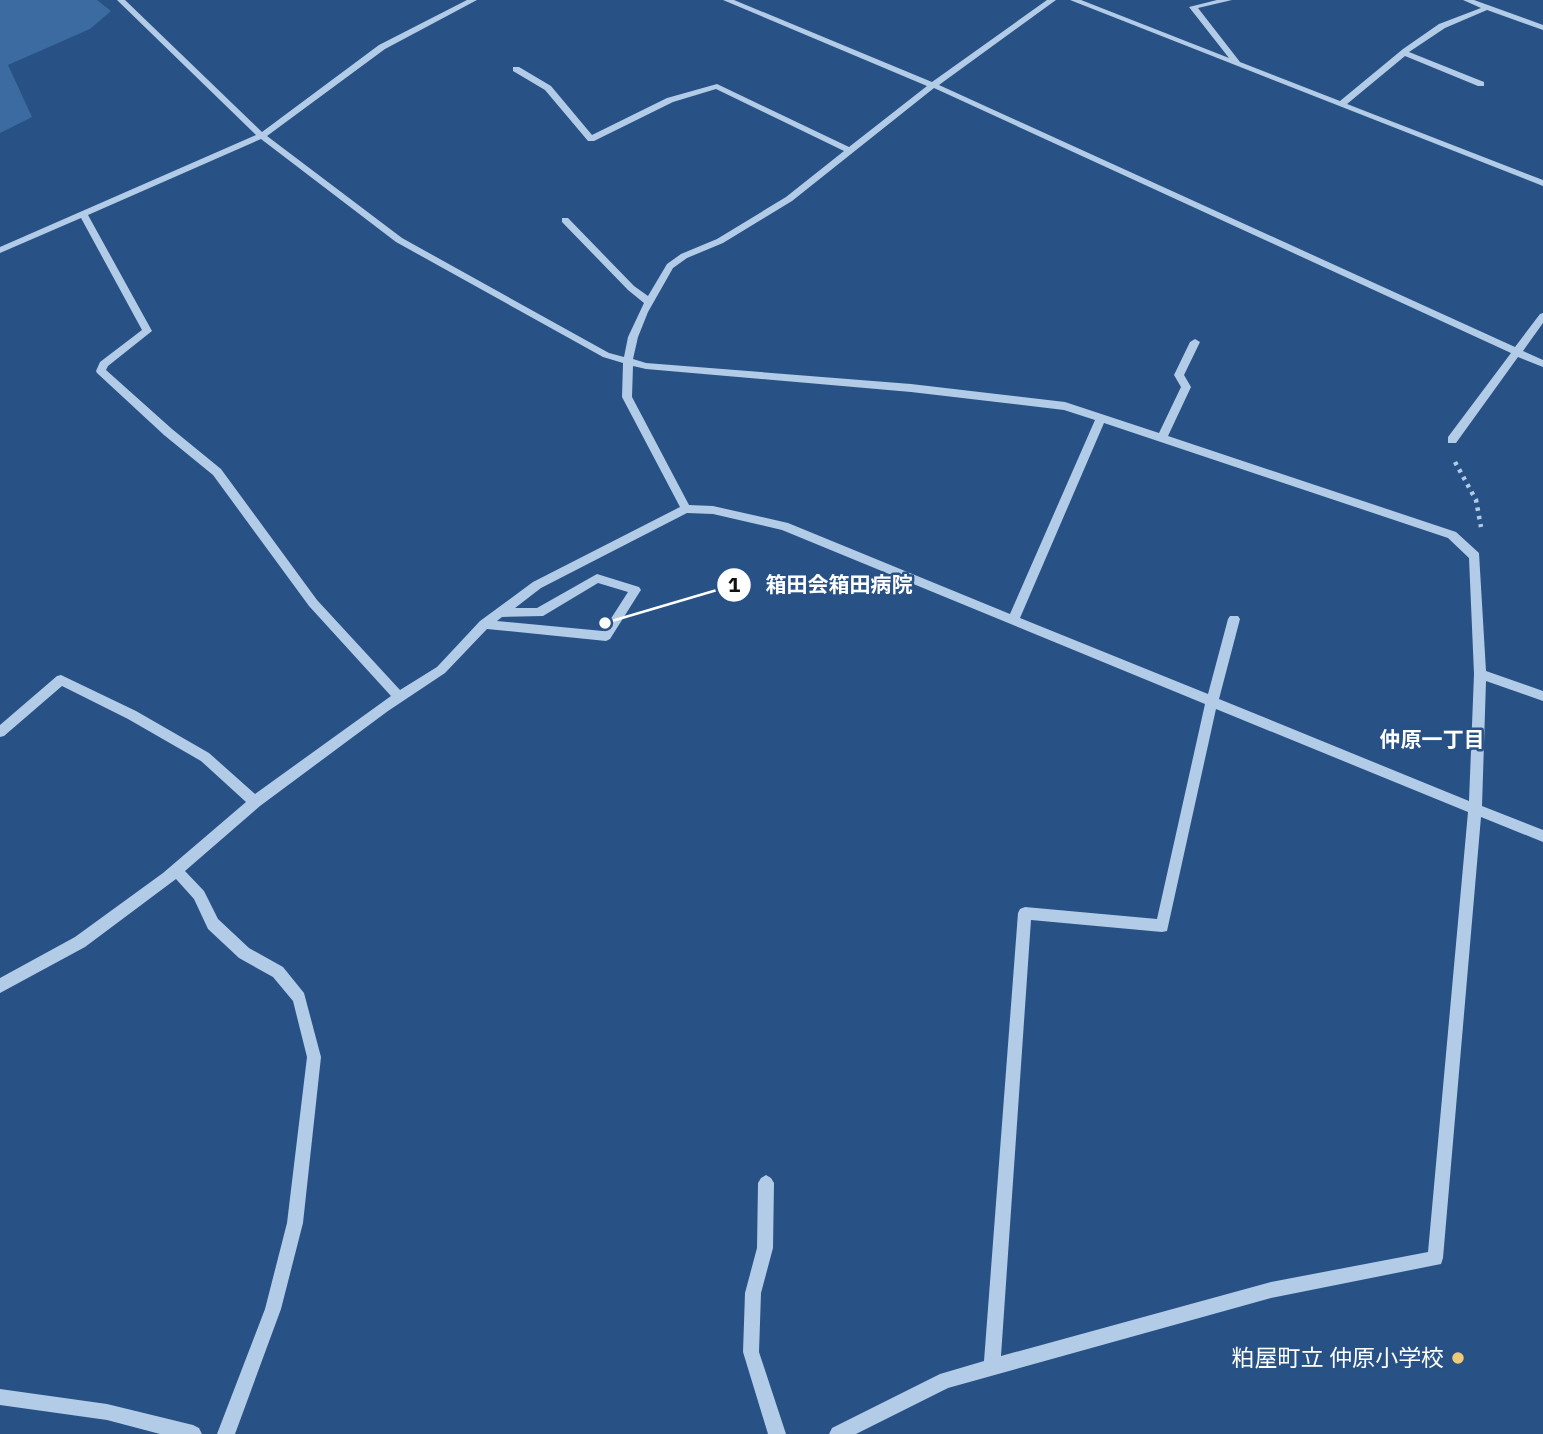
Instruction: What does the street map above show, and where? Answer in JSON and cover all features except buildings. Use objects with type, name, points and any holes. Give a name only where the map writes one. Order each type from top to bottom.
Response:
[{"type":"street","points":[[121,0],[262,136],[399,240],[606,355],[646,366],[911,388],[1065,406],[1452,535],[1475,556],[1480,674],[1475,809],[1435,1258],[1271,1290],[946,1380],[838,1434]]},
{"type":"street","points":[[0,250],[262,136],[382,47],[473,0]]},
{"type":"street","points":[[726,0],[933,85],[1543,364]]},
{"type":"street","points":[[686,509],[627,397],[628,361],[634,337],[649,302],[670,266],[684,256],[720,241],[789,199],[933,85],[1052,0]]},
{"type":"street","points":[[1074,0],[1543,183]]},
{"type":"street","points":[[1228,0],[1193,7],[1237,64]]},
{"type":"street","points":[[1467,0],[1543,28]]},
{"type":"street","points":[[1342,104],[1442,26],[1486,8]]},
{"type":"street","points":[[1404,53],[1481,84]]},
{"type":"street","points":[[516,68],[548,89],[591,139],[670,100],[717,86],[850,151]]},
{"type":"street","points":[[83,214],[144,321],[147,331],[104,364],[101,371],[167,432],[217,472],[313,603],[399,697]]},
{"type":"street","points":[[565,220],[631,288],[649,302]]},
{"type":"street","points":[[1452,440],[1543,316]]},
{"type":"street","points":[[1162,438],[1185,387],[1180,375],[1195,342]]},
{"type":"street","points":[[1013,620],[1101,418]]},
{"type":"street","points":[[0,986],[80,942],[176,870],[255,802],[399,697],[441,670],[484,624],[537,585],[686,509],[713,510],[784,526],[1543,836]]},
{"type":"street","points":[[484,624],[606,636],[635,590],[597,578],[539,613],[500,612]]},
{"type":"street","points":[[992,1367],[1025,913],[1162,926],[1212,701],[1234,619]]},
{"type":"street","points":[[1480,674],[1543,696]]},
{"type":"street","points":[[0,732],[61,680],[132,715],[205,757],[255,802]]},
{"type":"street","points":[[176,870],[199,895],[213,924],[244,953],[278,972],[299,998],[314,1057],[295,1223],[273,1309],[226,1434]]},
{"type":"street","points":[[765,1183],[765,1248],[753,1293],[751,1352],[777,1434]]},
{"type":"street","points":[[0,1397],[107,1412],[193,1434]]},
{"type":"path","points":[[1452,440],[1447,449],[1476,499],[1482,519],[1481,535],[1462,544]]},
{"type":"shaded area","points":[[0,0],[97,0],[111,11],[90,29],[8,65],[32,117],[0,133]]},
{"type":"place","name":"箱田会箱田病院","points":[[605,623]]},
{"type":"place","name":"粕屋町立 仲原小学校","points":[[1458,1358]]},
{"type":"district","name":"仲原一丁目","points":[[1432,740]]}]
